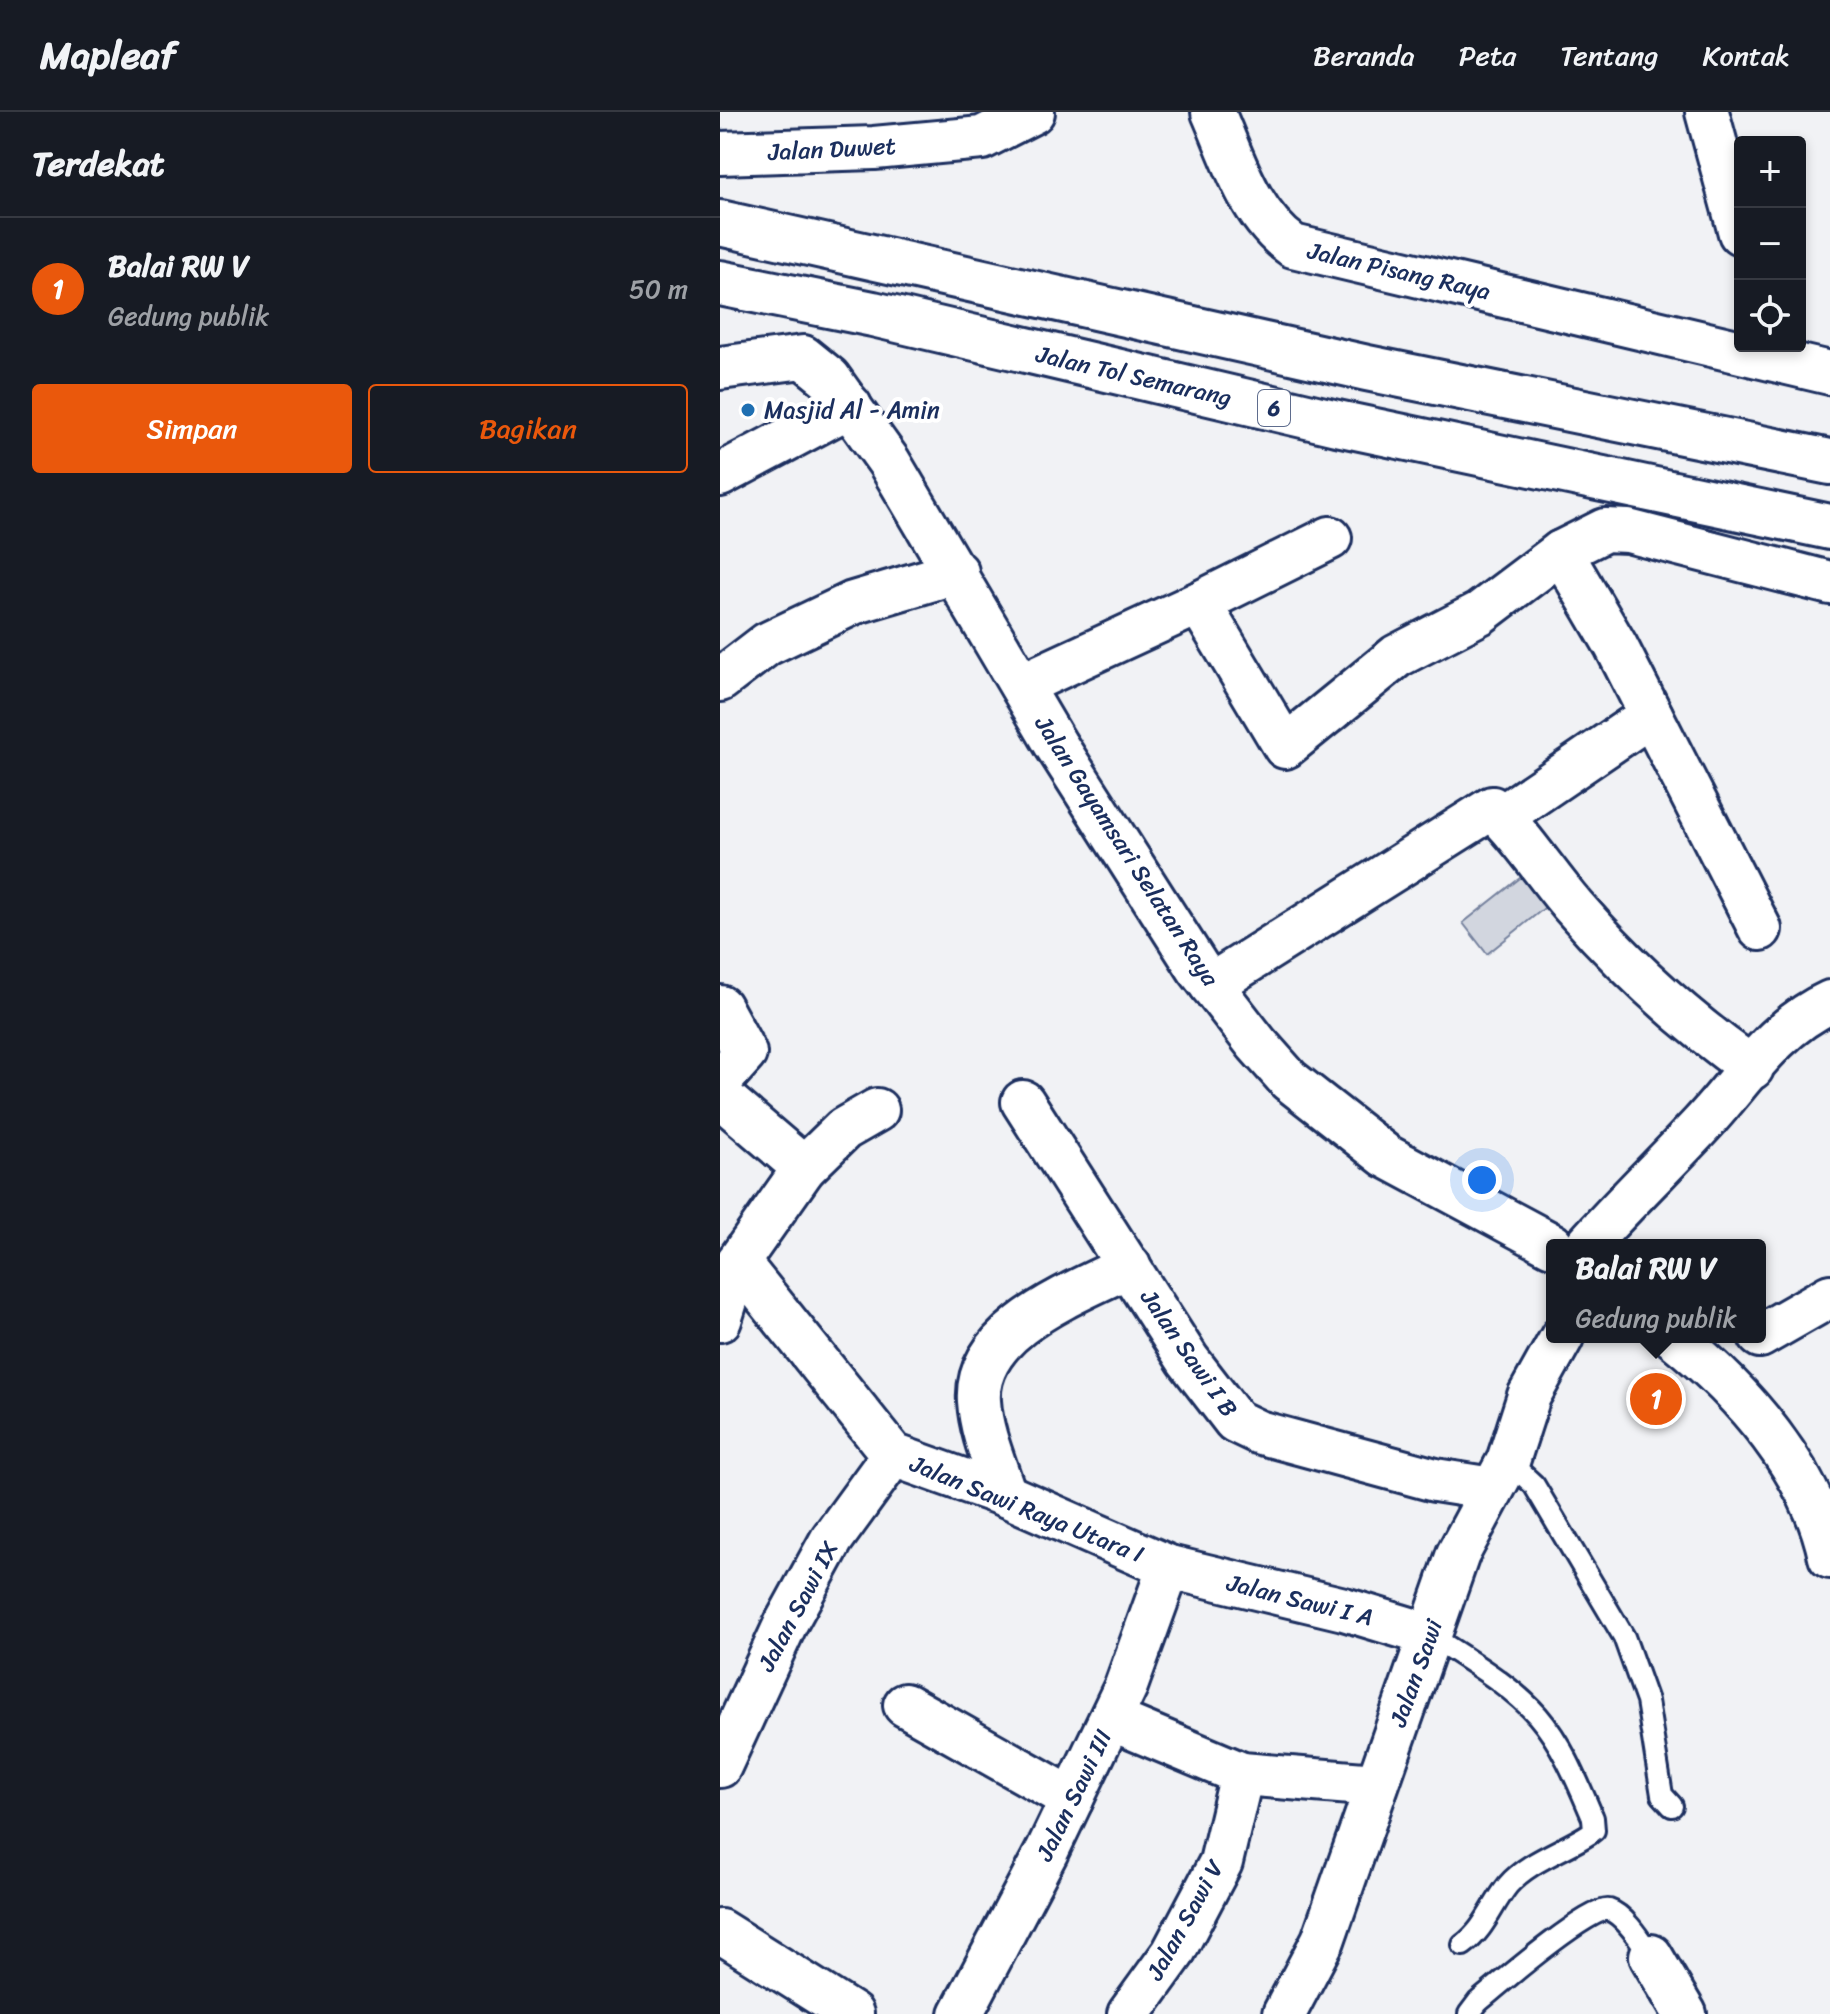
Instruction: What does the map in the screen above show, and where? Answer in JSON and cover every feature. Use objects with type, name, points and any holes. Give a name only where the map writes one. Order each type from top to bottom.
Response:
[{"type":"highway","points":[[720,223],[1367,368],[1830,462]]},
{"type":"highway","name":"Jalan Tol Semarang","points":[[720,283],[873,314],[1337,423],[1830,527]]},
{"type":"street","name":"Jalan Duwet","points":[[720,153],[874,148],[982,138],[1033,112]]},
{"type":"street","name":"Jalan Pisang Raya","points":[[1213,112],[1256,208],[1271,230],[1293,246],[1660,333],[1734,346]]},
{"type":"street","points":[[1707,112],[1734,211]]},
{"type":"street","name":"Jalan Pisang Raya","points":[[1772,352],[1830,373]]},
{"type":"street","name":"Jalan Gayamsari Selatan Raya","points":[[720,368],[803,357],[820,369],[850,406],[957,572],[1056,745],[1211,985],[1289,1080],[1386,1156],[1546,1242]]},
{"type":"street","points":[[720,475],[850,406]]},
{"type":"street","points":[[1199,603],[1285,747],[1377,670],[1480,613],[1561,552],[1605,530],[1628,531],[1827,591]]},
{"type":"street","points":[[1021,685],[1199,603],[1330,538]]},
{"type":"street","points":[[1561,552],[1616,646],[1760,929]]},
{"type":"street","points":[[720,680],[767,644],[853,603],[957,572]]},
{"type":"street","points":[[1501,817],[1651,715]]},
{"type":"street","points":[[1211,985],[1489,809],[1501,817],[1575,909],[1644,979],[1701,1032],[1752,1068]]},
{"type":"street","points":[[1593,1239],[1790,1025],[1830,1002]]},
{"type":"street","points":[[720,1007],[745,1053],[720,1081]]},
{"type":"street","points":[[720,1096],[804,1168]]},
{"type":"street","name":"Jalan Sawi I B","points":[[1023,1102],[1188,1360],[1235,1421],[1258,1432],[1393,1469],[1500,1475]]},
{"type":"street","points":[[720,1320],[738,1262],[804,1168],[844,1129],[877,1110]]},
{"type":"street","name":"Jalan Sawi Raya Utara I","points":[[738,1262],[893,1455],[1005,1495],[1169,1567]]},
{"type":"street","points":[[1005,1495],[982,1427],[978,1398],[982,1373],[994,1353],[1025,1319],[1129,1266]]},
{"type":"street","points":[[1766,1332],[1830,1296]]},
{"type":"street","name":"Jalan Sawi","points":[[1284,2014],[1323,1940],[1458,1554],[1500,1475],[1529,1396],[1559,1343]]},
{"type":"street","points":[[1681,1343],[1764,1427],[1793,1468],[1816,1507],[1830,1557]]},
{"type":"street","points":[[1712,1372],[1750,1343]]},
{"type":"street","name":"Jalan Sawi IX","points":[[720,1766],[786,1623],[832,1539],[893,1455]]},
{"type":"street","name":"Jalan Sawi I A","points":[[1169,1567],[1344,1609],[1430,1635]]},
{"type":"street","name":"Jalan Sawi III","points":[[961,2014],[1111,1719],[1169,1567]]},
{"type":"street","points":[[905,1705],[1072,1799]]},
{"type":"street","points":[[1111,1719],[1242,1774],[1376,1785]]},
{"type":"street","name":"Jalan Sawi V","points":[[1129,2014],[1173,1953],[1221,1862],[1242,1774]]},
{"type":"street","points":[[720,1931],[852,2014]]},
{"type":"street","points":[[1651,1956],[1685,2014]]},
{"type":"lane","points":[[1500,1475],[1534,1485],[1624,1637],[1647,1701],[1662,1795],[1672,1806]]},
{"type":"lane","points":[[1430,1635],[1507,1688],[1537,1715],[1561,1749],[1593,1818],[1594,1830],[1589,1834],[1529,1867],[1509,1885],[1482,1928],[1463,1945]]},
{"type":"lane","points":[[1469,2014],[1478,2002],[1557,1937],[1601,1911],[1610,1910],[1619,1917],[1651,1956]]},
{"type":"shaded area","points":[[1529,871],[1553,901],[1487,954],[1463,923]]},
{"type":"place","name":"Masjid Al - Amin","points":[[748,410]]},
{"type":"place","name":"Balai RW V","points":[[1656,1399]]}]
